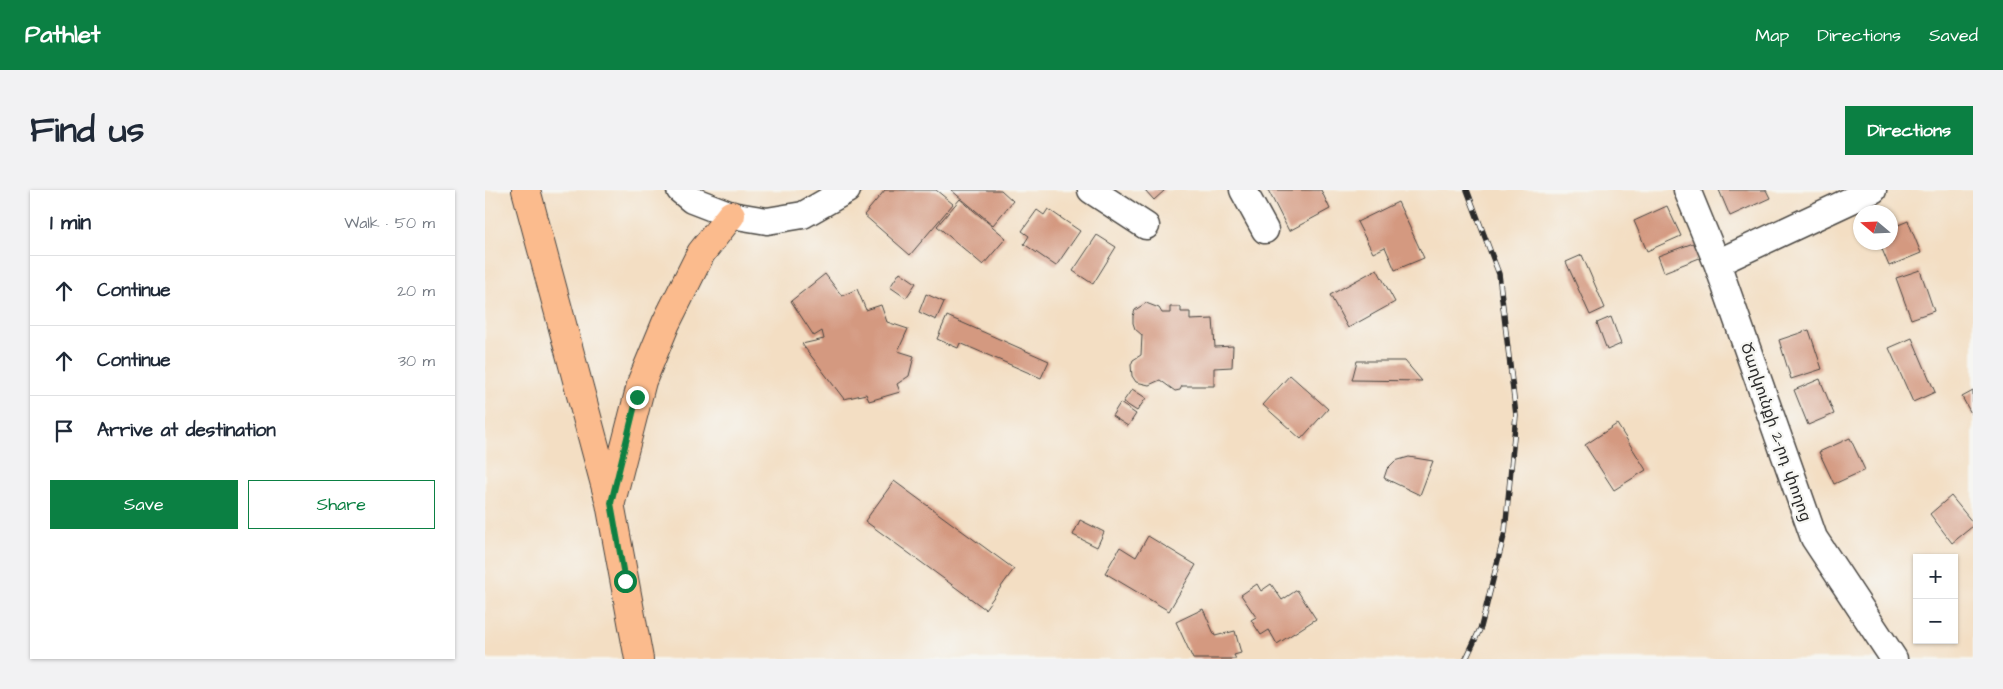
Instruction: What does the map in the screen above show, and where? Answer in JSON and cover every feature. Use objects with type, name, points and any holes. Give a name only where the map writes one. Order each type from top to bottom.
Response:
[{"type":"main road","points":[[526,190],[611,503],[639,659]]},
{"type":"main road","points":[[611,503],[642,380],[666,323],[701,253],[731,215]]},
{"type":"street","points":[[680,190],[692,200],[731,215],[767,221],[803,216],[847,190]]},
{"type":"street","points":[[1091,190],[1146,226]]},
{"type":"street","points":[[1243,190],[1265,230]]},
{"type":"street","name":"Ծաղկունքի 2-րդ փողոց","points":[[1687,190],[1717,264],[1814,538],[1895,659]]},
{"type":"street","points":[[1717,264],[1873,190]]},
{"type":"building","points":[[885,190],[936,190],[953,204],[910,255],[864,215]]},
{"type":"building","points":[[951,190],[1001,190],[1013,201],[993,225]]},
{"type":"building","points":[[1145,190],[1165,190],[1154,200]]},
{"type":"building","points":[[1268,190],[1321,190],[1330,209],[1289,231]]},
{"type":"building","points":[[1719,190],[1766,190],[1770,198],[1730,216]]},
{"type":"building","points":[[960,199],[1006,238],[983,265],[937,226]]},
{"type":"building","points":[[1398,202],[1424,258],[1395,270],[1385,247],[1373,253],[1357,222]]},
{"type":"building","points":[[1667,206],[1681,236],[1647,251],[1634,221]]},
{"type":"building","points":[[1048,209],[1080,231],[1056,266],[1024,244],[1029,236],[1022,231],[1037,210],[1044,215]]},
{"type":"building","points":[[1908,221],[1921,253],[1889,266],[1882,250],[1898,250],[1898,225]]},
{"type":"building","points":[[1097,235],[1116,247],[1093,284],[1073,271]]},
{"type":"building","points":[[1696,242],[1702,257],[1664,272],[1658,256]]},
{"type":"building","points":[[1582,255],[1605,308],[1590,315],[1566,262]]},
{"type":"building","points":[[1377,269],[1395,302],[1348,328],[1330,295]]},
{"type":"building","points":[[1920,270],[1934,311],[1911,319],[1896,278]]},
{"type":"building","points":[[900,272],[916,283],[906,298],[890,287]]},
{"type":"building","points":[[825,274],[842,296],[857,289],[866,310],[881,305],[887,322],[908,329],[898,351],[914,356],[909,376],[897,384],[900,392],[869,401],[866,394],[844,399],[802,344],[824,339],[822,331],[814,336],[791,301]]},
{"type":"building","points":[[926,294],[944,302],[936,320],[919,312]]},
{"type":"building","points":[[1146,303],[1159,308],[1162,313],[1170,313],[1170,307],[1181,307],[1181,312],[1190,312],[1190,320],[1213,319],[1215,347],[1233,346],[1232,367],[1214,368],[1214,386],[1182,386],[1180,390],[1175,391],[1160,380],[1149,385],[1136,382],[1132,376],[1131,365],[1133,360],[1141,355],[1142,335],[1135,329],[1133,316],[1135,310]]},
{"type":"building","points":[[947,316],[1049,361],[1041,378],[960,343],[958,348],[937,339]]},
{"type":"building","points":[[1611,317],[1621,344],[1607,350],[1597,323]]},
{"type":"building","points":[[1809,330],[1822,369],[1791,379],[1779,340]]},
{"type":"building","points":[[1912,338],[1935,392],[1913,402],[1889,348]]},
{"type":"building","points":[[1357,361],[1405,361],[1422,381],[1352,380]]},
{"type":"building","points":[[1290,375],[1328,409],[1301,439],[1263,405]]},
{"type":"building","points":[[1820,379],[1834,414],[1808,425],[1794,390]]},
{"type":"building","points":[[1132,389],[1146,398],[1137,411],[1123,402]]},
{"type":"building","points":[[1973,391],[1973,417],[1962,397]]},
{"type":"building","points":[[1120,403],[1136,414],[1128,426],[1112,416]]},
{"type":"building","points":[[1617,424],[1646,470],[1614,490],[1585,445]]},
{"type":"building","points":[[1850,438],[1865,470],[1834,484],[1819,452]]},
{"type":"building","points":[[1409,457],[1433,461],[1420,495],[1384,478],[1387,469],[1395,461]]},
{"type":"building","points":[[894,481],[1014,569],[985,609],[865,521]]},
{"type":"building","points":[[1951,496],[1973,523],[1973,526],[1952,543],[1930,514]]},
{"type":"building","points":[[1080,520],[1104,532],[1097,547],[1073,535]]},
{"type":"building","points":[[1148,536],[1196,565],[1169,611],[1105,573],[1120,547],[1136,557]]},
{"type":"building","points":[[1257,584],[1261,591],[1271,584],[1282,600],[1297,590],[1316,619],[1277,644],[1269,630],[1261,635],[1251,620],[1256,617],[1241,595]]},
{"type":"building","points":[[1203,609],[1215,636],[1235,631],[1241,653],[1234,655],[1236,659],[1193,659],[1176,622]]},
{"type":"railway","points":[[1466,659],[1481,627],[1505,532],[1516,415],[1499,274],[1467,190]]},
{"type":"route","points":[[625,581],[611,503],[637,397]]}]
